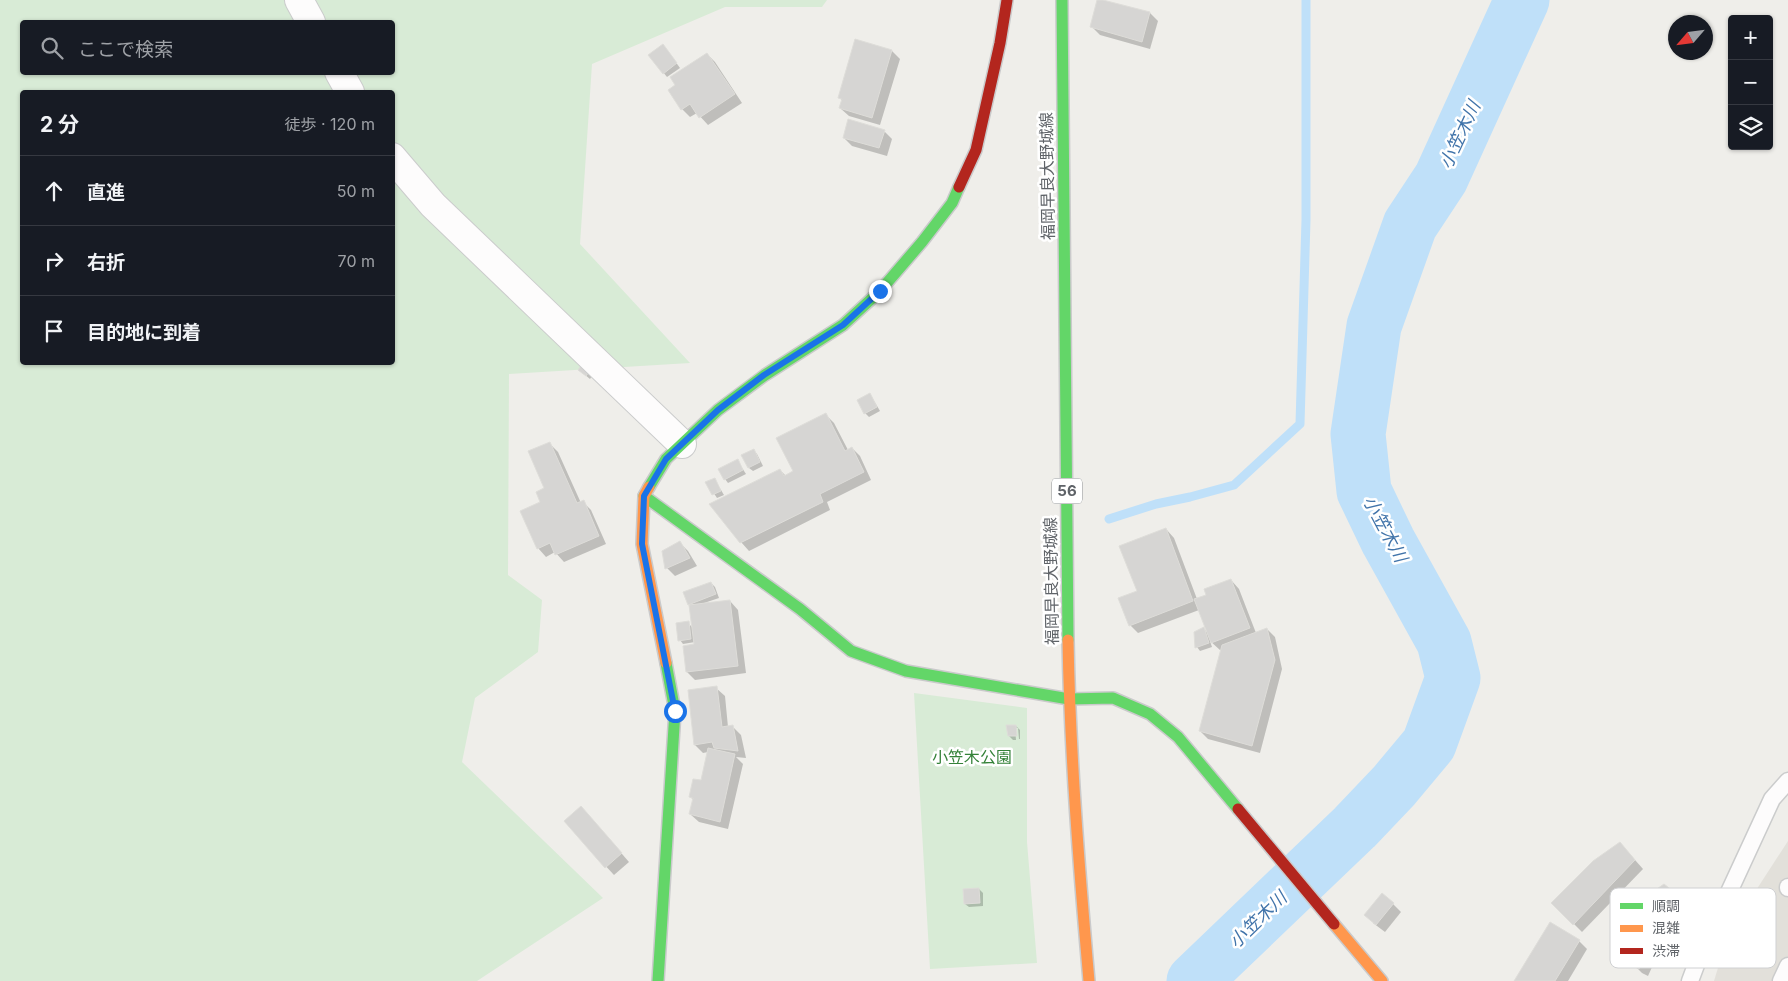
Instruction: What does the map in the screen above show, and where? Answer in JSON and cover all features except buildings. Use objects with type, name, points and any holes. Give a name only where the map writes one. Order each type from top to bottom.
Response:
[{"type":"street","points":[[299,0],[310,20]]},
{"type":"street","points":[[658,981],[675,711],[642,544],[644,496],[666,459],[718,410],[764,375],[849,319],[880,291],[952,203],[976,150],[1000,43],[1007,0]]},
{"type":"street","name":"福岡早良大野城線","points":[[1062,0],[1069,699],[1075,818],[1089,981]]},
{"type":"street","points":[[341,75],[349,90]]},
{"type":"street","points":[[395,161],[433,205],[682,444]]},
{"type":"street","points":[[644,496],[800,609],[851,651],[906,671],[1069,699],[1113,698],[1150,714],[1178,737],[1382,981]]},
{"type":"lane","points":[[1731,888],[1772,800],[1788,781]]},
{"type":"lane","points":[[1781,981],[1788,966]]},
{"type":"lane","points":[[1690,981],[1695,968]]},
{"type":"shaded area","points":[[1788,841],[1788,981],[1714,981],[1718,968],[1776,968],[1776,888],[1758,888]]},
{"type":"green space","points":[[0,0],[827,0],[822,7],[725,7],[592,64],[580,244],[690,363],[509,374],[508,575],[542,600],[538,652],[475,698],[462,762],[603,898],[477,981],[0,981]]},
{"type":"green space","name":"小笠木公園","points":[[914,693],[1027,708],[1027,842],[1037,963],[930,969]]},
{"type":"waterway","points":[[1109,519],[1156,504],[1234,485],[1300,424],[1306,220],[1306,0]]},
{"type":"waterway","name":"小笠木川","points":[[1194,981],[1355,827],[1394,786],[1429,744],[1453,678],[1444,642],[1388,541],[1364,491],[1358,434],[1374,326],[1410,225],[1441,178],[1522,0]]},
{"type":"traffic: fast","points":[[1062,0],[1068,640]]},
{"type":"traffic: fast","points":[[649,487],[666,459],[718,410],[765,375],[843,325],[880,291],[952,203],[959,187]]},
{"type":"traffic: fast","points":[[644,496],[800,609],[851,651],[906,671],[1069,699],[1113,698],[1150,714],[1178,737],[1238,809]]},
{"type":"traffic: fast","points":[[658,981],[675,711],[666,663]]},
{"type":"traffic: slow","points":[[649,487],[644,496],[642,544],[666,663]]},
{"type":"traffic: slow","points":[[1068,640],[1076,811],[1089,981]]},
{"type":"traffic: slow","points":[[1334,924],[1382,981]]},
{"type":"traffic: jam","points":[[959,187],[976,150],[1000,43],[1007,0]]},
{"type":"traffic: jam","points":[[1238,809],[1334,924]]},
{"type":"route","points":[[675,711],[642,544],[644,496],[666,459],[718,410],[764,375],[843,325],[880,291]]}]
